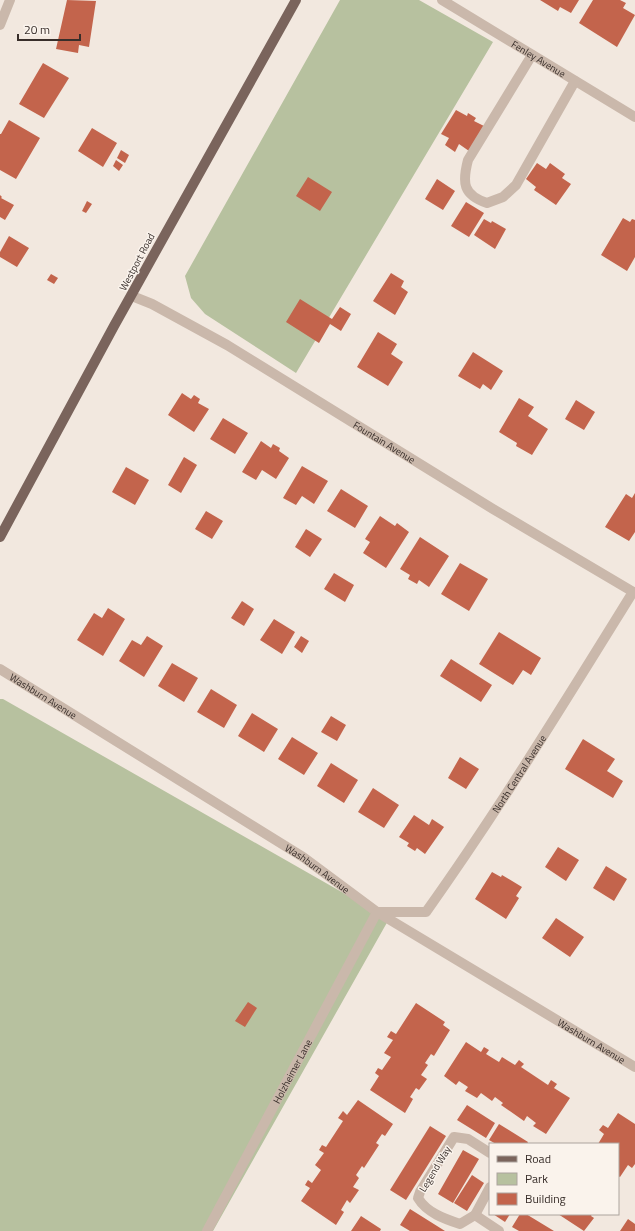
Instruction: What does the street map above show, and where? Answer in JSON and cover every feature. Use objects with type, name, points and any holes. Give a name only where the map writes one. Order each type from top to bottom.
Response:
[{"type":"main road","name":"Westport Road","points":[[0,537],[114,326],[296,0]]},
{"type":"street","points":[[0,25],[10,0]]},
{"type":"street","name":"Fenley Avenue","points":[[442,0],[635,117]]},
{"type":"street","points":[[532,54],[468,160],[464,176],[466,190],[476,200],[487,203],[503,197],[516,185],[575,81]]},
{"type":"street","name":"Fountain Avenue","points":[[132,296],[152,304],[227,345],[493,509],[634,592]]},
{"type":"street","name":"North Central Avenue","points":[[377,912],[426,912],[462,862],[543,738],[634,592]]},
{"type":"street","name":"Washburn Avenue","points":[[0,669],[303,857],[377,912],[635,1067]]},
{"type":"street","name":"Holzheimer Lane","points":[[207,1231],[377,912]]},
{"type":"street","name":"Legend Way","points":[[476,1215],[460,1224],[442,1218],[421,1204],[418,1198],[420,1192],[454,1137],[468,1139],[489,1152]]},
{"type":"street","points":[[489,1189],[476,1215],[499,1231]]},
{"type":"green space","points":[[340,0],[419,0],[493,42],[296,373],[205,314],[191,298],[185,276]]},
{"type":"green space","points":[[0,699],[3,699],[389,919],[213,1231],[0,1231]]},
{"type":"building","points":[[67,0],[96,1],[89,47],[79,45],[78,53],[56,49]]},
{"type":"building","points":[[540,0],[579,0],[571,13],[560,7],[558,11]]},
{"type":"building","points":[[593,0],[620,0],[626,3],[623,8],[635,15],[617,47],[579,23]]},
{"type":"building","points":[[43,63],[69,78],[44,118],[19,104]]},
{"type":"building","points":[[456,110],[467,116],[468,113],[476,118],[474,121],[484,126],[469,151],[459,144],[455,152],[445,145],[449,138],[441,134]]},
{"type":"building","points":[[9,120],[40,138],[16,179],[0,170],[0,134]]},
{"type":"building","points":[[92,128],[117,143],[103,167],[78,151]]},
{"type":"building","points":[[121,150],[129,155],[125,163],[117,158]]},
{"type":"building","points":[[116,160],[123,165],[119,171],[113,166]]},
{"type":"building","points":[[537,163],[546,169],[550,163],[565,174],[562,178],[571,184],[556,205],[534,190],[536,187],[526,179]]},
{"type":"building","points":[[308,177],[332,192],[320,211],[296,196]]},
{"type":"building","points":[[437,179],[455,191],[443,210],[425,199]]},
{"type":"building","points":[[0,195],[2,197],[1,198],[14,205],[5,220],[0,217]]},
{"type":"building","points":[[87,201],[92,204],[86,213],[82,211]]},
{"type":"building","points":[[466,202],[484,213],[469,237],[451,226]]},
{"type":"building","points":[[623,218],[630,222],[632,219],[635,220],[635,257],[627,271],[601,255]]},
{"type":"building","points":[[484,219],[491,223],[492,221],[506,229],[495,249],[474,235]]},
{"type":"building","points":[[9,236],[29,248],[17,267],[0,257],[0,252]]},
{"type":"building","points":[[391,273],[404,281],[401,287],[408,292],[395,315],[373,301]]},
{"type":"building","points":[[51,274],[58,278],[54,284],[47,280]]},
{"type":"building","points":[[300,299],[332,319],[340,307],[351,314],[341,331],[330,324],[319,343],[286,322]]},
{"type":"building","points":[[378,332],[397,344],[391,354],[403,362],[388,386],[357,367]]},
{"type":"building","points":[[473,352],[503,371],[491,390],[483,384],[480,389],[458,376]]},
{"type":"building","points":[[182,393],[191,399],[194,395],[200,399],[198,403],[209,409],[194,432],[168,415]]},
{"type":"building","points":[[519,398],[534,407],[528,416],[548,429],[532,455],[516,446],[517,443],[499,432]]},
{"type":"building","points":[[576,400],[595,412],[584,430],[565,419]]},
{"type":"building","points":[[223,418],[248,433],[235,454],[210,439]]},
{"type":"building","points":[[261,441],[271,448],[273,444],[280,448],[279,451],[289,458],[276,479],[262,470],[256,480],[242,472]]},
{"type":"building","points":[[184,457],[197,465],[181,493],[168,485]]},
{"type":"building","points":[[302,466],[328,481],[314,504],[302,496],[296,505],[283,498]]},
{"type":"building","points":[[126,467],[149,480],[135,505],[112,492]]},
{"type":"building","points":[[341,489],[368,506],[355,528],[327,511]]},
{"type":"building","points":[[635,493],[635,532],[629,541],[605,527],[626,494],[632,498]]},
{"type":"building","points":[[206,511],[223,521],[212,539],[195,529]]},
{"type":"building","points":[[380,516],[395,526],[397,523],[409,532],[386,568],[363,553],[370,542],[365,539]]},
{"type":"building","points":[[306,529],[322,539],[310,557],[295,547]]},
{"type":"building","points":[[420,537],[449,556],[429,587],[419,580],[417,584],[408,579],[410,575],[400,569]]},
{"type":"building","points":[[460,563],[488,579],[469,611],[441,594]]},
{"type":"building","points":[[334,573],[354,585],[345,602],[324,589]]},
{"type":"building","points":[[242,601],[254,609],[244,626],[231,618]]},
{"type":"building","points":[[108,608],[125,619],[103,656],[77,640],[94,613],[102,618]]},
{"type":"building","points":[[274,619],[295,632],[282,654],[260,640]]},
{"type":"building","points":[[499,632],[541,658],[531,675],[523,670],[513,685],[479,664]]},
{"type":"building","points":[[147,636],[163,646],[144,677],[119,661],[132,640],[141,645]]},
{"type":"building","points":[[301,636],[309,641],[302,653],[294,647]]},
{"type":"building","points":[[451,659],[492,685],[481,702],[440,676]]},
{"type":"building","points":[[172,663],[198,678],[184,702],[158,686]]},
{"type":"building","points":[[211,689],[237,705],[224,728],[197,712]]},
{"type":"building","points":[[252,713],[278,729],[264,752],[238,736]]},
{"type":"building","points":[[331,716],[346,725],[337,741],[321,732]]},
{"type":"building","points":[[292,737],[318,753],[304,775],[278,759]]},
{"type":"building","points":[[583,739],[615,759],[607,771],[623,781],[613,798],[565,769]]},
{"type":"building","points":[[460,757],[479,769],[466,789],[448,778]]},
{"type":"building","points":[[331,763],[358,780],[344,803],[317,786]]},
{"type":"building","points":[[373,788],[399,805],[384,828],[358,812]]},
{"type":"building","points":[[414,815],[429,825],[432,819],[444,827],[425,854],[417,848],[415,851],[407,846],[409,843],[399,837]]},
{"type":"building","points":[[558,847],[579,860],[566,881],[545,867]]},
{"type":"building","points":[[606,866],[627,879],[614,901],[593,888]]},
{"type":"building","points":[[492,872],[501,877],[502,875],[522,887],[516,896],[519,898],[506,919],[475,899]]},
{"type":"building","points":[[556,918],[584,937],[570,957],[542,938]]},
{"type":"building","points":[[248,1002],[257,1008],[245,1027],[235,1021]]},
{"type":"building","points":[[416,1003],[445,1022],[443,1025],[450,1030],[434,1056],[431,1054],[425,1063],[428,1065],[421,1075],[427,1079],[419,1090],[416,1088],[410,1097],[413,1099],[405,1113],[370,1090],[379,1076],[375,1073],[378,1068],[382,1070],[391,1057],[384,1053],[393,1040],[387,1037],[391,1031],[396,1034]]},
{"type":"building","points":[[466,1042],[481,1052],[484,1047],[489,1050],[486,1054],[499,1062],[502,1057],[515,1065],[519,1060],[524,1064],[521,1067],[548,1085],[551,1080],[557,1084],[554,1088],[570,1098],[546,1134],[533,1126],[536,1123],[527,1116],[524,1121],[501,1105],[503,1103],[495,1097],[492,1101],[481,1093],[477,1098],[465,1091],[468,1087],[459,1081],[456,1085],[444,1076]]},
{"type":"building","points":[[358,1100],[393,1124],[385,1136],[382,1134],[376,1143],[379,1145],[364,1168],[362,1166],[356,1175],[359,1178],[353,1187],[359,1190],[350,1203],[347,1200],[341,1210],[344,1212],[336,1225],[301,1201],[310,1188],[305,1185],[308,1180],[312,1183],[321,1170],[315,1165],[324,1153],[319,1150],[322,1145],[326,1147],[343,1121],[338,1118],[343,1111],[347,1115]]},
{"type":"building","points":[[467,1105],[495,1123],[486,1138],[457,1120]]},
{"type":"building","points":[[618,1113],[635,1124],[635,1164],[632,1168],[628,1165],[620,1177],[619,1143],[599,1143],[604,1134],[599,1130],[603,1125],[608,1128]]},
{"type":"building","points":[[499,1124],[528,1142],[494,1143],[489,1140]]},
{"type":"building","points":[[430,1126],[446,1136],[406,1200],[390,1190]]},
{"type":"building","points":[[463,1150],[479,1159],[453,1203],[438,1194]]},
{"type":"building","points":[[472,1175],[484,1183],[467,1211],[454,1203]]},
{"type":"building","points":[[410,1209],[445,1231],[410,1231],[400,1225]]},
{"type":"building","points":[[494,1215],[509,1215],[505,1222]]},
{"type":"building","points":[[519,1215],[528,1215],[554,1231],[519,1231],[512,1227]]},
{"type":"building","points":[[560,1215],[592,1215],[594,1218],[584,1231]]},
{"type":"building","points":[[361,1216],[381,1229],[380,1231],[351,1231]]},
{"type":"building","points":[[628,1219],[635,1224],[635,1231],[620,1231]]}]
